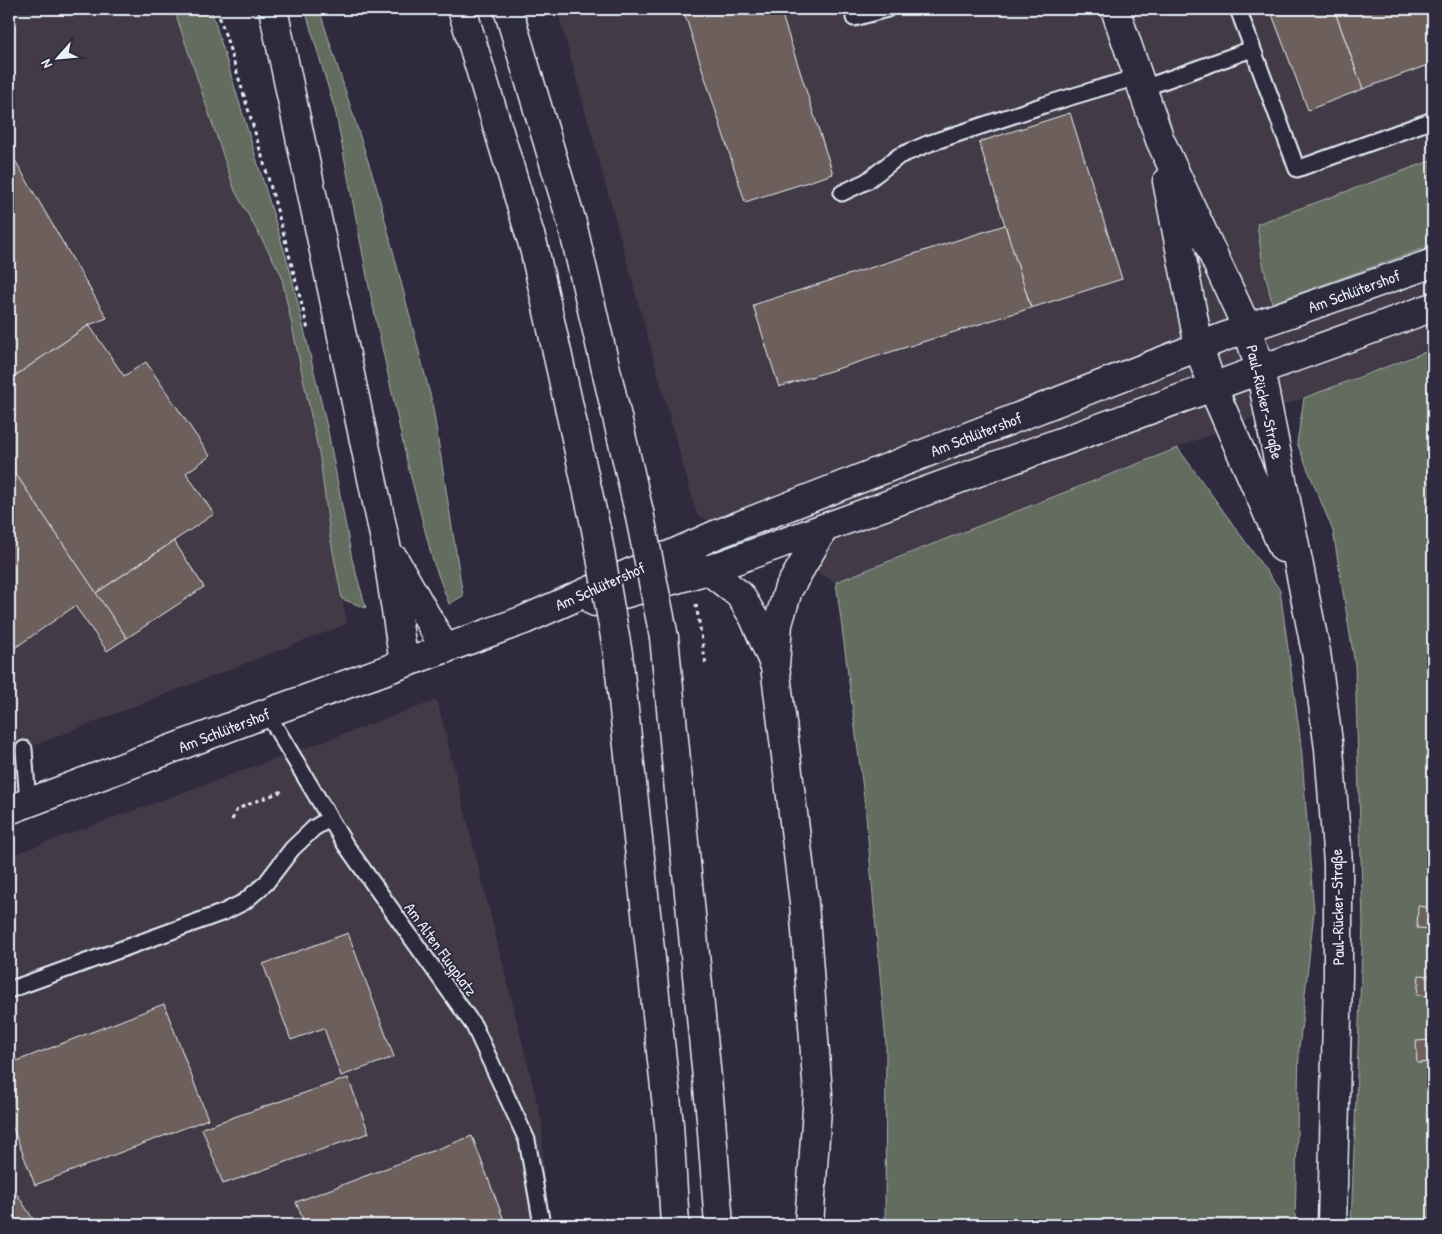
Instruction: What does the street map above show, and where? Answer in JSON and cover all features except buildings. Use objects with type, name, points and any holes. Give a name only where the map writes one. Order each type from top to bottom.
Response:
[{"type":"main road","points":[[273,9],[386,545],[404,663]]},
{"type":"main road","points":[[462,9],[534,248],[596,528],[618,654],[669,1125],[675,1225]]},
{"type":"main road","points":[[508,9],[572,223],[639,512],[664,637],[711,1119],[719,1225]]},
{"type":"main road","name":"Paul-Rücker-Straße","points":[[1115,9],[1160,140],[1247,328],[1260,369],[1316,652],[1328,739],[1338,863],[1338,976],[1332,1225]]},
{"type":"main road","name":"Paul-Rücker-Straße","points":[[1160,140],[1199,347],[1212,386],[1303,592]]},
{"type":"main road","name":"Am Schlütershof","points":[[524,620],[715,535],[1247,328],[1433,262]]},
{"type":"main road","name":"Am Schlütershof","points":[[18,807],[444,648],[524,620],[648,588],[708,570],[1433,307]]},
{"type":"main road","points":[[809,1225],[818,1094],[804,903],[774,666],[778,624],[788,590],[824,528]]},
{"type":"main road","points":[[386,545],[444,648]]},
{"type":"main road","points":[[666,556],[708,570],[740,595],[754,618],[774,666]]},
{"type":"lane","points":[[854,18],[887,9]]},
{"type":"lane","points":[[1238,9],[1297,169],[1433,120]]},
{"type":"lane","points":[[842,193],[867,181],[899,156],[930,143],[1044,105],[1139,83],[1252,49]]},
{"type":"lane","name":"Am Alten Flugplatz","points":[[267,713],[344,844],[474,1026],[527,1140],[542,1225]]},
{"type":"lane","points":[[18,807],[24,749]]},
{"type":"lane","points":[[9,990],[224,912],[244,902],[266,883],[292,849],[314,828],[330,819]]},
{"type":"path","points":[[217,9],[234,59],[290,258],[309,334]]},
{"type":"path","points":[[696,608],[706,664]]},
{"type":"path","points":[[232,820],[237,809],[306,782]]},
{"type":"shaded area","points":[[9,9],[174,9],[235,191],[281,274],[320,458],[330,536],[347,624],[9,755]]},
{"type":"shaded area","points":[[557,9],[1433,9],[1433,347],[836,582],[697,515]]},
{"type":"shaded area","points":[[437,700],[542,1122],[545,1225],[9,1225],[9,856]]},
{"type":"green space","points":[[174,9],[211,9],[290,270],[328,431],[352,559],[366,608],[342,599],[330,536],[320,458],[281,274],[235,191]]},
{"type":"green space","points":[[305,9],[319,9],[377,189],[432,402],[463,596],[449,604],[433,561],[408,466],[371,297],[336,114]]},
{"type":"green space","points":[[1433,160],[1433,245],[1272,303],[1262,259],[1257,224]]},
{"type":"green space","points":[[1433,349],[1433,1225],[1351,1225],[1363,923],[1355,665],[1333,531],[1297,443],[1304,398]]},
{"type":"green space","points":[[1178,448],[1280,590],[1301,744],[1314,912],[1299,1049],[1295,1225],[885,1225],[886,1043],[865,804],[836,582]]}]
